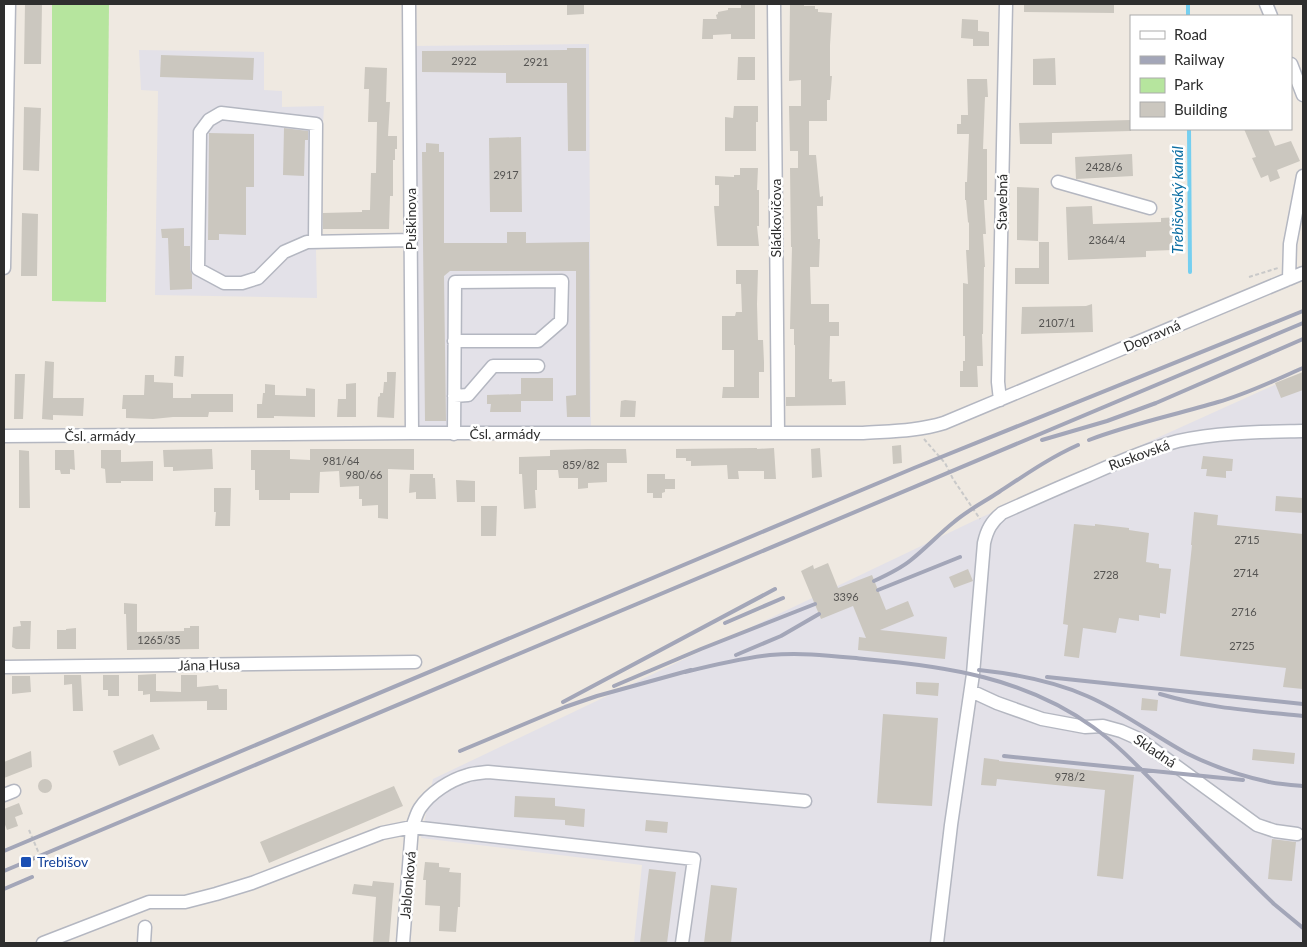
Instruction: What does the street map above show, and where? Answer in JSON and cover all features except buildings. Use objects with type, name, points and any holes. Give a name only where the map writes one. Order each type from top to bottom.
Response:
[{"type":"street","points":[[4,268],[9,4]]},
{"type":"street","name":"Puškinova","points":[[409,4],[412,433]]},
{"type":"street","name":"Sládkovičova","points":[[774,4],[778,433]]},
{"type":"street","name":"Stavebná","points":[[1000,400],[1006,4]]},
{"type":"street","points":[[1292,67],[1303,95]]},
{"type":"street","points":[[315,242],[316,124],[221,113],[209,120],[200,132],[198,269],[224,283],[242,283],[258,278],[284,252],[307,242],[315,242],[411,240]]},
{"type":"street","points":[[1289,279],[1290,244],[1303,176]]},
{"type":"street","points":[[1058,182],[1150,208]]},
{"type":"street","name":"Dopravná","points":[[1000,400],[1303,273]]},
{"type":"street","points":[[454,342],[538,341],[561,321],[562,280],[455,282],[454,342],[454,434]]},
{"type":"street","points":[[454,396],[468,395],[493,366],[538,366]]},
{"type":"street","name":"Čsl. armády","points":[[4,436],[412,433],[863,433],[930,427],[1000,400]]},
{"type":"street","name":"Ruskovská","points":[[989,527],[994,519],[1002,513],[1111,465],[1178,441],[1222,434],[1303,431]]},
{"type":"street","points":[[937,943],[951,825],[971,691],[984,543],[989,527]]},
{"type":"street","name":"Jána Husa","points":[[4,667],[415,662]]},
{"type":"street","name":"Skladná","points":[[971,691],[997,703],[1042,719],[1084,727],[1103,726],[1121,730],[1146,744],[1257,825],[1275,831],[1297,834]]},
{"type":"street","points":[[412,827],[419,809],[441,788],[468,775],[488,772],[805,801]]},
{"type":"street","points":[[43,943],[149,902],[185,902],[252,884],[382,833],[412,827],[694,858],[682,943]]},
{"type":"street","name":"Jablonková","points":[[403,943],[412,827]]},
{"type":"street","points":[[144,943],[145,927]]},
{"type":"path","points":[[1249,277],[1290,265]]},
{"type":"path","points":[[914,429],[945,463],[972,508],[989,527]]},
{"type":"path","points":[[29,830],[40,856]]},
{"type":"shaded area","points":[[589,44],[591,434],[412,433],[410,46]]},
{"type":"shaded area","points":[[139,50],[264,52],[264,90],[282,91],[282,107],[324,106],[317,236],[322,236],[321,249],[316,250],[317,298],[155,295],[158,91],[141,90]]},
{"type":"shaded area","points":[[1303,372],[1303,943],[634,943],[642,865],[421,838],[433,779],[982,517]]},
{"type":"green space","points":[[52,4],[109,4],[106,302],[52,301]]},
{"type":"waterway","name":"Trebišovský kanál","points":[[1188,4],[1188,15]]},
{"type":"waterway","name":"Trebišovský kanál","points":[[1189,130],[1190,272]]},
{"type":"railway","points":[[4,851],[914,468],[1303,311]]},
{"type":"railway","points":[[4,871],[1303,323]]},
{"type":"railway","points":[[1042,440],[1107,421],[1156,403],[1303,339]]},
{"type":"railway","points":[[1089,440],[1137,424],[1229,399],[1303,368]]},
{"type":"railway","points":[[874,581],[907,563],[970,510],[1047,461],[1078,445]]},
{"type":"railway","points":[[878,590],[960,557]]},
{"type":"railway","points":[[563,702],[775,589]]},
{"type":"railway","points":[[725,623],[783,598]]},
{"type":"railway","points":[[614,686],[815,604]]},
{"type":"railway","points":[[736,655],[781,636],[819,614]]},
{"type":"railway","points":[[685,672],[759,656],[782,654],[817,655],[894,662],[954,671],[984,677],[1040,697],[1067,710],[1113,743],[1274,904],[1303,928]]},
{"type":"railway","points":[[460,751],[565,707],[597,696],[691,670]]},
{"type":"railway","points":[[979,670],[1034,679],[1061,686],[1100,702],[1186,753],[1206,762],[1258,780],[1303,786]]},
{"type":"railway","points":[[1047,677],[1303,704]]},
{"type":"railway","points":[[1160,694],[1213,706],[1303,716]]},
{"type":"railway","points":[[1004,756],[1243,780]]},
{"type":"railway","points":[[4,889],[32,877]]},
{"type":"place","name":"Trebišov","points":[[26,862]]}]
